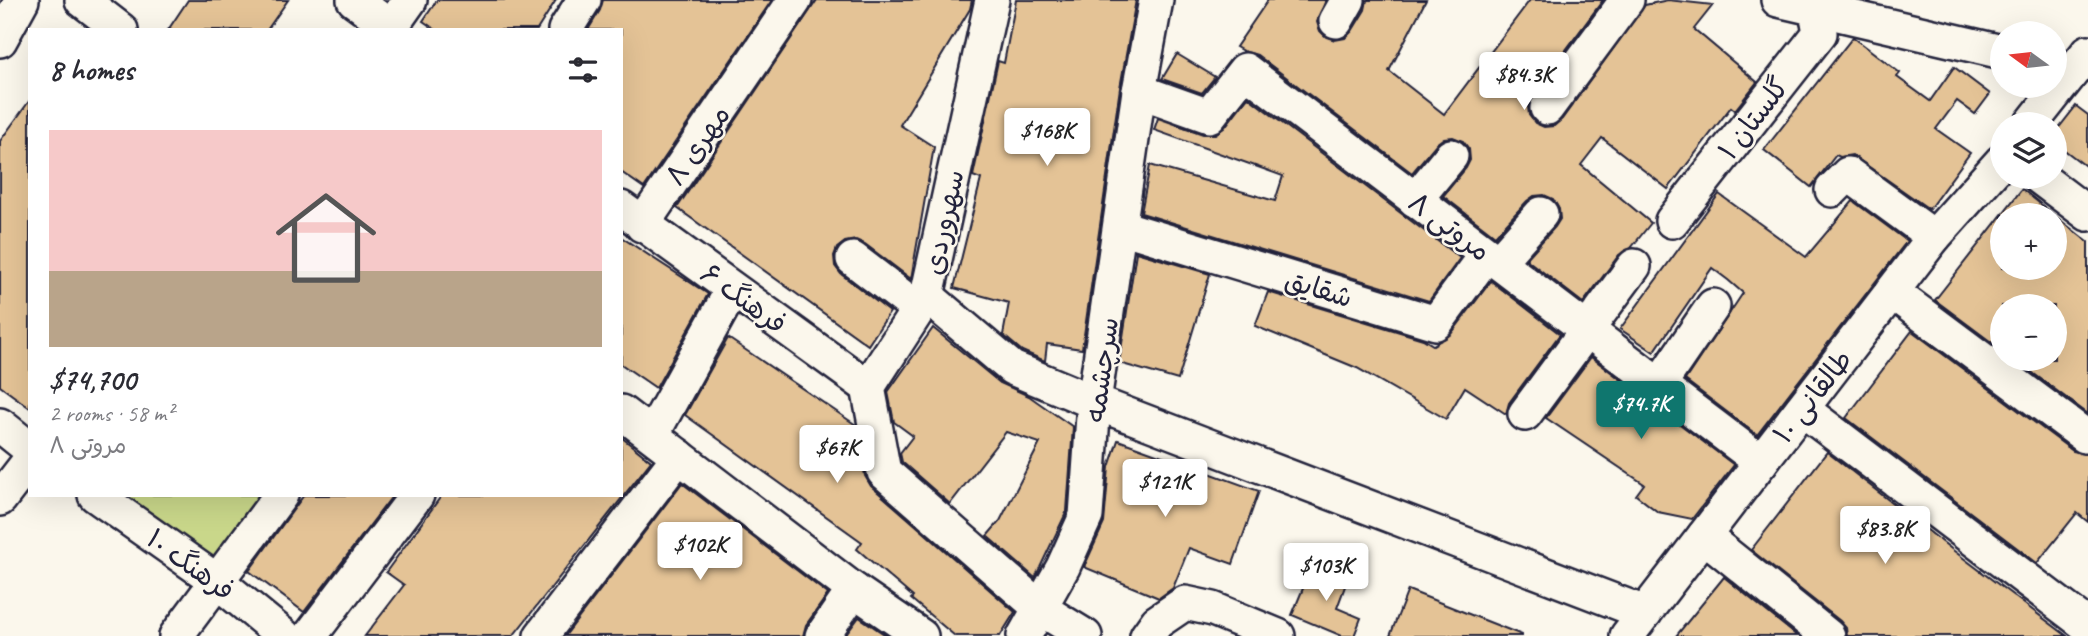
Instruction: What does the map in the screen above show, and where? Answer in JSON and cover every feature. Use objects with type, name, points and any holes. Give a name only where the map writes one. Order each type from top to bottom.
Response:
[{"type":"street","points":[[0,40],[22,0]]},
{"type":"street","points":[[82,0],[118,28]]},
{"type":"street","points":[[354,0],[392,28]]},
{"type":"street","points":[[394,28],[410,0]]},
{"type":"street","points":[[566,28],[584,0]]},
{"type":"street","name":"مهری ۸","points":[[632,216],[752,65],[796,0]]},
{"type":"street","name":"سهروردی","points":[[868,387],[923,302],[992,0]]},
{"type":"street","name":"سرچشمه","points":[[1032,622],[1086,516],[1094,402],[1139,91],[1156,0]]},
{"type":"street","points":[[1547,108],[1627,0]]},
{"type":"street","points":[[1778,0],[1819,5],[1990,49]]},
{"type":"street","name":"گلستان ۱","points":[[1672,222],[1820,33],[1819,5]]},
{"type":"street","points":[[2039,112],[2072,62]]},
{"type":"street","name":"مروتی ۸","points":[[1139,91],[1209,116],[1245,70],[1761,462]]},
{"type":"street","points":[[1415,200],[1451,156]]},
{"type":"street","points":[[1832,190],[1848,174],[1934,237]]},
{"type":"street","name":"طالقانی ۱۰","points":[[1636,624],[1934,237],[1990,174]]},
{"type":"street","points":[[2055,189],[2088,214]]},
{"type":"street","points":[[1492,258],[1541,214]]},
{"type":"street","name":"فرهنگ ۶","points":[[632,216],[868,387]]},
{"type":"street","name":"شقایق","points":[[1121,227],[1436,323],[1492,258]]},
{"type":"street","points":[[853,259],[923,302],[1012,368],[1636,624]]},
{"type":"street","points":[[1525,414],[1634,266]]},
{"type":"street","points":[[652,436],[732,290]]},
{"type":"street","points":[[1892,292],[2085,436]]},
{"type":"street","points":[[1659,385],[1713,306]]},
{"type":"street","points":[[868,387],[884,472],[1032,622],[1085,636]]},
{"type":"street","points":[[1802,409],[2088,626]]},
{"type":"street","points":[[623,414],[854,590],[921,636]]},
{"type":"street","points":[[0,425],[28,447]]},
{"type":"street","points":[[548,626],[679,456]]},
{"type":"street","points":[[0,499],[28,463]]},
{"type":"street","name":"فرهنگ ۱۰","points":[[98,497],[217,581],[285,636]]},
{"type":"street","points":[[176,636],[280,497]]},
{"type":"street","points":[[310,636],[415,497]]},
{"type":"street","points":[[1704,536],[1828,636]]},
{"type":"street","points":[[822,636],[854,590]]},
{"type":"street","points":[[1147,636],[1157,622],[1185,603],[1213,609],[1278,636]]},
{"type":"green space","points":[[115,497],[266,497],[214,568]]},
{"type":"building","points":[[188,0],[288,0],[268,28],[169,28]]},
{"type":"building","points":[[437,0],[556,0],[538,28],[433,28],[423,21]]},
{"type":"building","points":[[603,0],[772,0],[644,188],[623,173],[623,28],[589,28]]},
{"type":"building","points":[[817,0],[972,0],[970,9],[900,125],[934,147],[911,279],[856,240],[845,242],[837,248],[834,256],[835,266],[841,274],[890,312],[868,345],[677,208]]},
{"type":"building","points":[[1016,0],[1136,0],[1120,88],[1082,349],[1047,344],[1045,361],[1022,351],[1003,335],[1009,303],[954,288],[981,179],[973,176],[998,61],[1004,63]]},
{"type":"building","points":[[1268,0],[1326,0],[1317,22],[1326,37],[1335,40],[1345,38],[1352,31],[1365,10],[1367,0],[1426,0],[1389,71],[1444,114],[1530,0],[1603,0],[1531,97],[1529,115],[1535,123],[1544,127],[1554,126],[1562,119],[1645,5],[1668,0],[1713,5],[1694,29],[1757,82],[1735,110],[1731,107],[1668,189],[1602,138],[1581,165],[1651,223],[1631,248],[1619,255],[1583,303],[1526,259],[1560,219],[1559,209],[1553,199],[1544,195],[1534,196],[1495,236],[1443,196],[1470,160],[1469,149],[1463,141],[1453,137],[1444,138],[1412,173],[1257,55],[1236,47]]},
{"type":"building","points":[[1853,37],[1900,73],[1897,77],[1930,101],[1954,67],[1990,94],[1975,114],[1957,101],[1936,129],[1970,153],[1929,209],[1852,155],[1836,155],[1811,187],[1764,150]]},
{"type":"building","points":[[1177,54],[1215,77],[1202,93],[1162,79]]},
{"type":"building","points":[[1248,97],[1460,258],[1429,301],[1141,213],[1150,165],[1275,201],[1283,176],[1154,130],[1158,118],[1203,134],[1215,134],[1224,128]]},
{"type":"building","points":[[28,103],[28,407],[0,386],[0,141]]},
{"type":"building","points":[[2076,106],[2088,115],[2088,168],[2067,152],[2067,117]]},
{"type":"building","points":[[2022,189],[2039,203],[2011,203]]},
{"type":"building","points":[[1719,194],[1806,257],[1853,201],[1907,241],[1757,435],[1685,380],[1743,293],[1728,280],[1712,268],[1654,352],[1620,329]]},
{"type":"building","points":[[2067,225],[2088,242],[2088,414],[2030,371],[2067,371],[2067,294],[1990,294],[1990,341],[1935,300],[1990,230],[1990,280],[2067,280]]},
{"type":"building","points":[[623,238],[708,294],[656,388],[623,365]]},
{"type":"building","points":[[1136,252],[1210,274],[1178,380],[1119,363]]},
{"type":"building","points":[[1491,281],[1560,334],[1509,403],[1506,414],[1465,387],[1446,419],[1357,368],[1255,326],[1268,292],[1423,339],[1433,345],[1451,334]]},
{"type":"building","points":[[933,328],[1000,383],[1029,396],[1073,427],[1067,511],[1035,578],[987,536],[1000,521],[1040,443],[1006,432],[950,504],[902,462],[900,453],[913,436],[894,422],[888,392]]},
{"type":"building","points":[[1912,331],[2073,451],[2088,454],[2088,522],[2077,513],[2037,563],[1846,418]]},
{"type":"building","points":[[728,338],[856,425],[858,438],[848,453],[863,464],[865,476],[871,486],[1015,612],[1000,636],[955,636],[857,549],[862,542],[685,415]]},
{"type":"building","points":[[1591,357],[1734,465],[1692,519],[1658,512],[1636,495],[1644,484],[1546,418]]},
{"type":"building","points":[[623,439],[651,461],[623,497]]},
{"type":"building","points":[[1118,440],[1259,491],[1233,564],[1189,548],[1173,588],[1159,598],[1084,567],[1104,523],[1109,467]]},
{"type":"building","points":[[1827,452],[2067,636],[1847,636],[1846,628],[1840,621],[1751,550]]},
{"type":"building","points":[[682,483],[828,594],[806,625],[803,636],[565,636]]},
{"type":"building","points":[[303,497],[391,497],[304,612],[249,571]]},
{"type":"building","points":[[441,497],[623,497],[513,636],[365,636],[404,585],[386,572]]},
{"type":"building","points":[[1313,564],[1348,578],[1337,608],[1361,618],[1354,636],[1342,636],[1292,615]]},
{"type":"building","points":[[1724,577],[1797,636],[1676,636]]},
{"type":"building","points":[[1408,590],[1522,635],[1522,636],[1390,636]]},
{"type":"building","points":[[859,617],[887,636],[845,636]]}]
